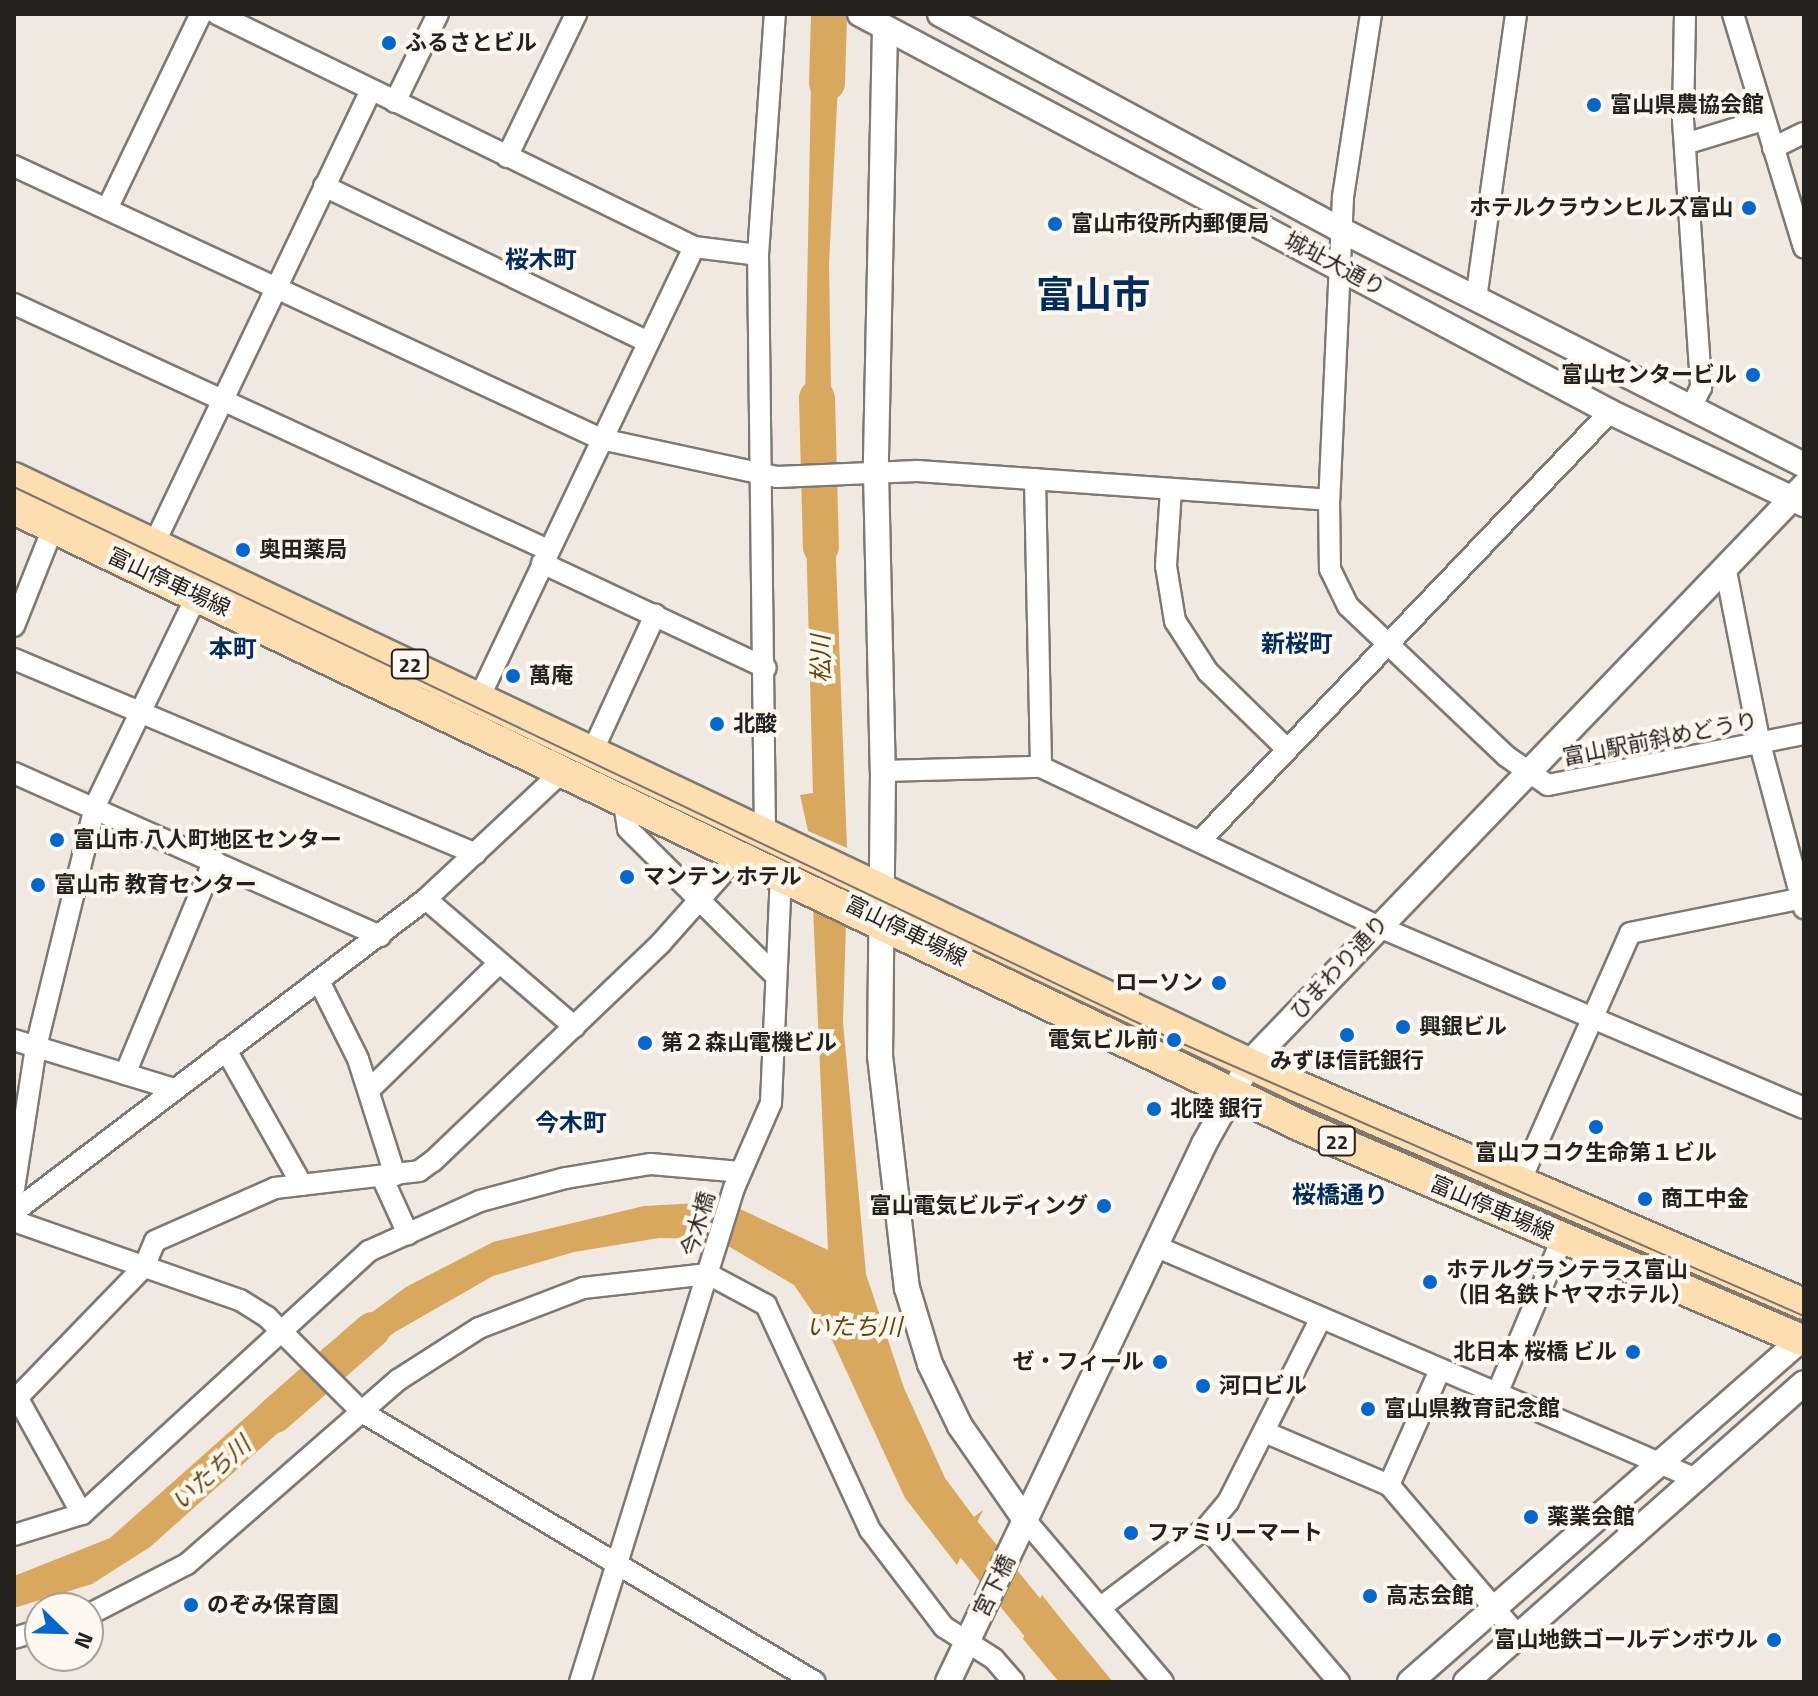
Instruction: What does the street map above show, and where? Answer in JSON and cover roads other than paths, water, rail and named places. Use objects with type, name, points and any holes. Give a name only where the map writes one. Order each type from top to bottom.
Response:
[{"type":"main road","name":"富山停車場線","points":[[14,478],[1250,1062],[1519,1184],[1804,1304]]},
{"type":"main road","name":"富山停車場線","points":[[14,509],[793,876],[1234,1089],[1562,1239],[1803,1339]]},
{"type":"street","points":[[107,209],[201,14]]},
{"type":"street","points":[[217,14],[253,22],[371,90],[694,247],[758,255]]},
{"type":"street","points":[[395,102],[438,14]]},
{"type":"street","points":[[507,157],[576,14]]},
{"type":"street","points":[[765,834],[766,668],[758,255],[775,14]]},
{"type":"street","name":"城址大通り","points":[[940,14],[1341,230],[1804,465]]},
{"type":"street","points":[[1371,14],[1341,230],[1329,500],[1330,569],[1348,606],[1527,774]]},
{"type":"street","points":[[1476,299],[1516,14]]},
{"type":"street","points":[[1685,14],[1685,144],[1701,387],[1691,408]]},
{"type":"street","points":[[1733,14],[1804,247]]},
{"type":"street","points":[[875,18],[865,472],[883,771],[880,1056],[907,1288],[960,1426],[1026,1521],[1163,1682]]},
{"type":"street","name":"城址大通り","points":[[875,18],[1610,412],[1800,496]]},
{"type":"street","points":[[154,544],[221,396],[371,90]]},
{"type":"street","points":[[1685,144],[1763,120]]},
{"type":"street","points":[[1773,148],[1804,133]]},
{"type":"street","points":[[14,166],[601,439],[760,475],[786,477],[865,472],[1035,479],[1329,500]]},
{"type":"street","points":[[324,186],[648,342]]},
{"type":"street","points":[[480,696],[694,247]]},
{"type":"street","points":[[14,304],[221,396],[766,668]]},
{"type":"street","points":[[1200,841],[1610,412]]},
{"type":"street","points":[[1035,479],[1041,767]]},
{"type":"street","points":[[1171,490],[1166,566],[1175,621],[1208,672],[1287,749]]},
{"type":"street","name":"ひまわり通り","points":[[1013,1546],[1155,1246],[1250,1062],[1725,566],[1800,496]]},
{"type":"street","points":[[14,626],[53,528]]},
{"type":"street","points":[[1519,1184],[1630,933],[1803,901],[1760,744],[1725,566]]},
{"type":"street","points":[[14,1189],[36,1047],[95,806],[197,595]]},
{"type":"street","points":[[593,750],[655,615]]},
{"type":"street","points":[[14,659],[476,854]]},
{"type":"street","name":"富山駅前斜めどうり","points":[[1527,774],[1548,785],[1804,734]]},
{"type":"street","points":[[883,771],[1041,767],[1377,926],[1804,1108]]},
{"type":"street","points":[[14,1212],[380,936],[476,854],[565,769]]},
{"type":"street","points":[[14,773],[95,806],[380,936]]},
{"type":"street","points":[[623,797],[628,829],[772,972]]},
{"type":"street","points":[[82,1514],[16,1399],[144,1267],[155,1241],[275,1188],[388,1176],[433,1161],[575,1027],[700,902],[741,853]]},
{"type":"street","points":[[125,1074],[214,860]]},
{"type":"street","name":"今木橋","points":[[580,1682],[737,1180],[771,1103],[772,972],[793,876]]},
{"type":"street","points":[[426,899],[575,1027]]},
{"type":"street","points":[[369,1090],[499,963]]},
{"type":"street","points":[[319,981],[369,1090],[388,1176],[408,1234]]},
{"type":"street","points":[[14,1040],[174,1089]]},
{"type":"street","points":[[226,1050],[302,1185]]},
{"type":"street","points":[[14,1535],[82,1514],[286,1338],[369,1251],[480,1201],[614,1169],[705,1164],[737,1180]]},
{"type":"street","points":[[14,1221],[240,1300],[286,1338],[362,1412],[618,1561],[815,1682]]},
{"type":"street","points":[[1496,1396],[1562,1239]]},
{"type":"street","points":[[1155,1246],[1496,1396],[1694,1478]]},
{"type":"street","points":[[104,1607],[187,1564],[429,1357],[533,1303],[583,1288],[708,1274],[766,1305],[870,1530],[927,1609],[971,1633],[1014,1682]]},
{"type":"street","points":[[1101,1607],[1207,1527],[1267,1433],[1321,1318]]},
{"type":"street","points":[[1410,1682],[1803,1339]]},
{"type":"street","points":[[1389,1485],[1440,1370]]},
{"type":"street","points":[[1466,1682],[1804,1383]]},
{"type":"street","points":[[1267,1433],[1389,1485],[1519,1637]]},
{"type":"street","points":[[1207,1527],[1339,1682]]},
{"type":"street","name":"宮下橋","points":[[971,1633],[1013,1546]]},
{"type":"street","points":[[948,1682],[971,1633]]},
{"type":"water","points":[[812,31],[837,42],[839,65],[829,264],[832,450],[804,452]]},
{"type":"water","name":"松川","points":[[834,493],[847,848],[808,831],[800,795],[813,793],[805,495]]},
{"type":"water","name":"いたち川","points":[[813,908],[846,923],[843,1022],[866,1274],[904,1388],[945,1478],[974,1517],[983,1510],[957,1565],[905,1498],[833,1342],[794,1285],[728,1246],[740,1209],[828,1250]]},
{"type":"water","points":[[716,1202],[703,1239],[659,1238],[574,1252],[493,1276],[395,1332],[344,1373],[321,1350],[406,1287],[493,1242],[644,1206]]},
{"type":"water","name":"いたち川","points":[[300,1369],[324,1392],[150,1547],[92,1584],[66,1592],[24,1592],[24,1605],[14,1608],[14,1576],[110,1538]]},
{"type":"water","points":[[1042,1595],[1113,1682],[1059,1682],[1023,1639]]},
{"type":"waterway","name":"松川","points":[[827,83],[829,14]]},
{"type":"waterway","name":"松川","points":[[817,398],[821,547]]},
{"type":"waterway","name":"いたち川","points":[[275,1415],[372,1330]]},
{"type":"waterway","name":"いたち川","points":[[941,1505],[1085,1682]]},
{"type":"tram line","points":[[14,487],[1174,1040],[1804,1316]]},
{"type":"place","name":"ふるさとビル","points":[[389,43]]},
{"type":"place","name":"富山県農協会館","points":[[1594,105]]},
{"type":"place","name":"ホテルクラウンヒルズ富山","points":[[1749,208]]},
{"type":"place","name":"富山市役所内郵便局","points":[[1055,224]]},
{"type":"place","name":"富山センタービル","points":[[1753,375]]},
{"type":"place","name":"奥田薬局","points":[[243,550]]},
{"type":"place","name":"萬庵","points":[[513,676]]},
{"type":"place","name":"北酸","points":[[717,724]]},
{"type":"place","name":"富山市 八人町地区センター","points":[[57,840]]},
{"type":"place","name":"マンテン ホテル","points":[[627,877]]},
{"type":"place","name":"富山市 教育センター","points":[[38,885]]},
{"type":"place","name":"ローソン","points":[[1219,983]]},
{"type":"place","name":"興銀ビル","points":[[1403,1027]]},
{"type":"place","name":"みずほ信託銀行","points":[[1347,1035]]},
{"type":"place","name":"電気ビル前","points":[[1174,1040]]},
{"type":"place","name":"第２森山電機ビル","points":[[645,1043]]},
{"type":"place","name":"北陸 銀行","points":[[1154,1109]]},
{"type":"place","name":"富山フコク生命第１ビル","points":[[1596,1127]]},
{"type":"place","name":"商工中金","points":[[1645,1199]]},
{"type":"place","name":"富山電気ビルディング","points":[[1104,1206]]},
{"type":"place","name":"ホテルグランテラス富山 （旧 名鉄トヤマホテル）","points":[[1430,1282]]},
{"type":"place","name":"北日本 桜橋 ビル","points":[[1633,1352]]},
{"type":"place","name":"ゼ・フィール","points":[[1160,1362]]},
{"type":"place","name":"河口ビル","points":[[1203,1386]]},
{"type":"place","name":"富山県教育記念館","points":[[1368,1409]]},
{"type":"place","name":"薬業会館","points":[[1531,1517]]},
{"type":"place","name":"ファミリーマート","points":[[1131,1533]]},
{"type":"place","name":"高志会館","points":[[1370,1596]]},
{"type":"place","name":"のぞみ保育園","points":[[191,1605]]},
{"type":"place","name":"富山地鉄ゴールデンボウル","points":[[1774,1640]]},
{"type":"district","name":"桜木町","points":[[541,260]]},
{"type":"district","name":"富山市","points":[[1093,295]]},
{"type":"district","name":"新桜町","points":[[1297,644]]},
{"type":"district","name":"本町","points":[[233,649]]},
{"type":"district","name":"今木町","points":[[571,1123]]},
{"type":"district","name":"桜橋通り","points":[[1340,1195]]}]
